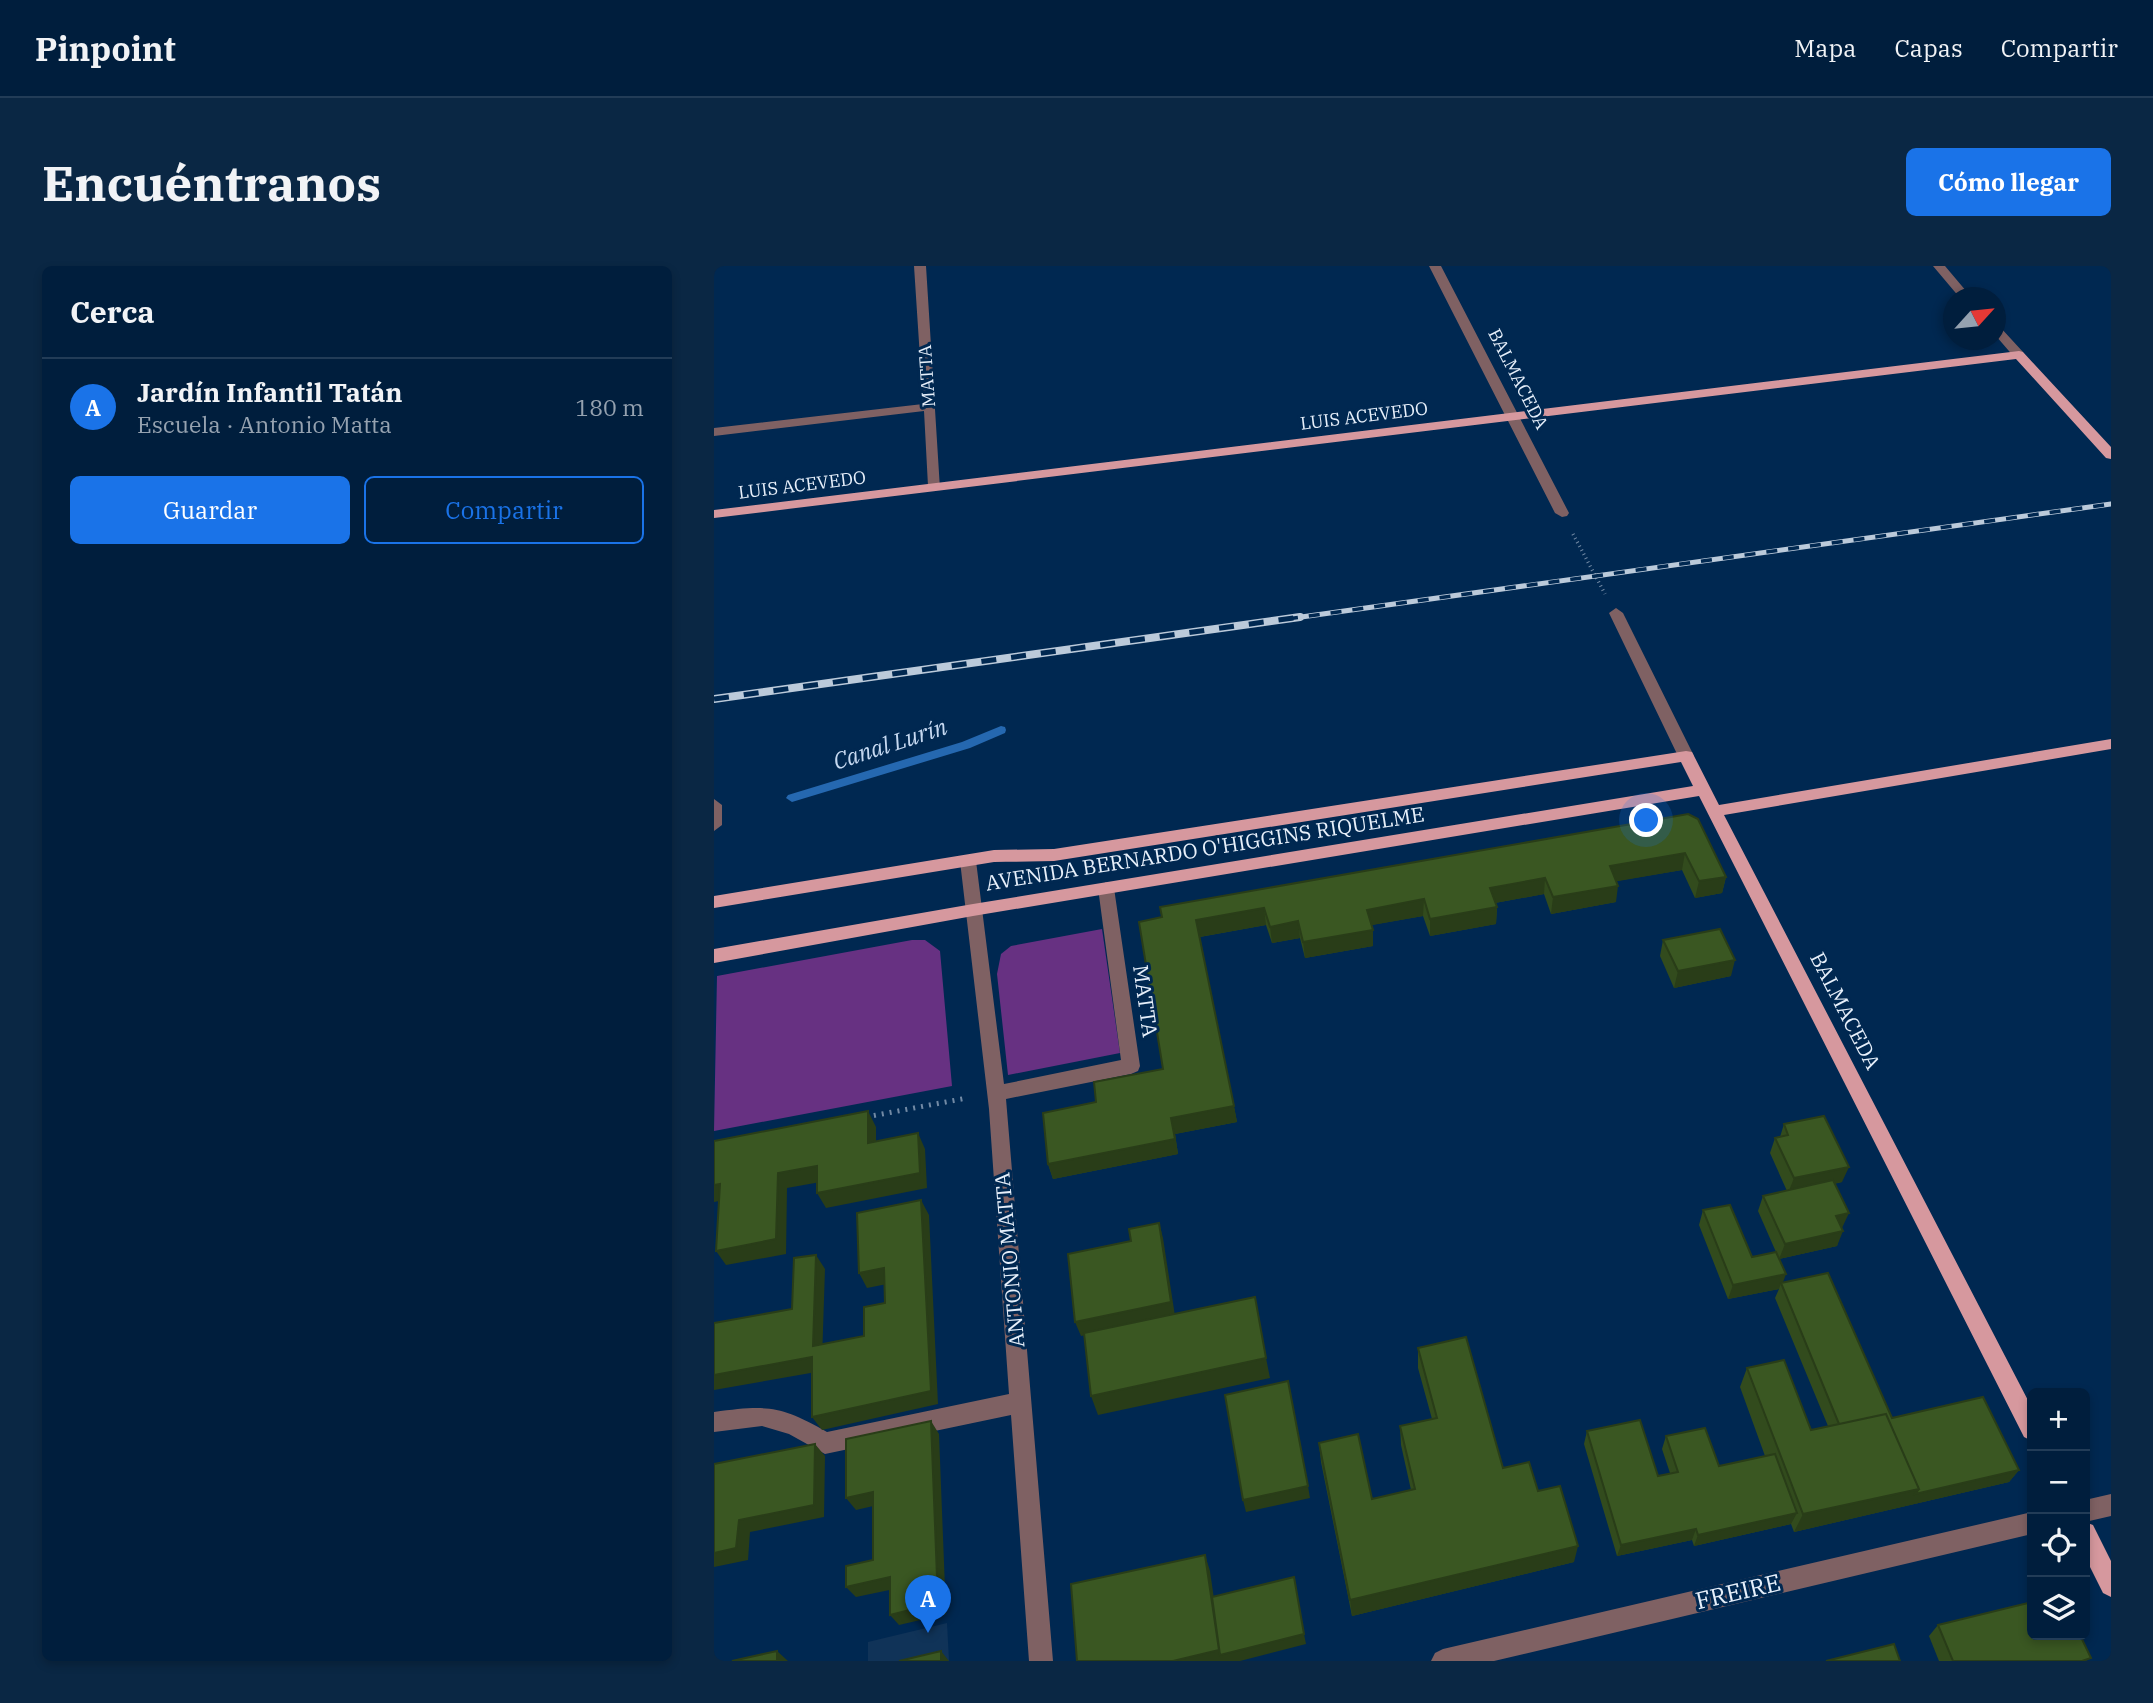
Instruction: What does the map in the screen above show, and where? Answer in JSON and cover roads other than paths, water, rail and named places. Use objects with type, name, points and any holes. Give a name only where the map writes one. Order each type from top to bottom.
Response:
[{"type":"main road","name":"LUIS ACEVEDO","points":[[714,514],[2019,355]]},
{"type":"main road","points":[[2019,355],[2111,454]]},
{"type":"main road","points":[[1715,811],[2111,744]]},
{"type":"main road","name":"BALMACEDA","points":[[1686,756],[2027,1420]]},
{"type":"main road","name":"AVENIDA BERNARDO O'HIGGINS RIQUELME","points":[[714,902],[1004,855],[1054,855],[1686,756]]},
{"type":"main road","name":"AVENIDA BERNARDO O'HIGGINS RIQUELME","points":[[714,956],[974,910],[1703,790]]},
{"type":"main road","points":[[2090,1543],[2111,1585]]},
{"type":"street","name":"MATTA","points":[[920,266],[935,486]]},
{"type":"street","name":"BALMACEDA","points":[[1435,266],[1562,513]]},
{"type":"street","points":[[1938,266],[1957,287]]},
{"type":"street","points":[[2006,340],[2019,355]]},
{"type":"street","points":[[714,432],[930,407]]},
{"type":"street","name":"BALMACEDA","points":[[1616,613],[1686,756]]},
{"type":"street","points":[[714,805],[714,825]]},
{"type":"street","name":"ANTONIO MATTA","points":[[968,861],[996,1093],[1041,1661]]},
{"type":"street","name":"MATTA","points":[[996,1093],[1131,1066],[1106,888]]},
{"type":"street","points":[[714,1422],[762,1416],[794,1425],[825,1443],[1022,1402]]},
{"type":"street","points":[[2090,1510],[2111,1504]]},
{"type":"street","name":"FREIRE","points":[[1443,1661],[2027,1524]]},
{"type":"waterway","name":"Canal Lurín","points":[[792,798],[966,745],[1001,730]]},
{"type":"railway","points":[[1287,619],[2111,504]]},
{"type":"railway","points":[[714,699],[1300,617]]},
{"type":"place","name":"Jardín Infantil Tatán","points":[[928,1633]]}]
